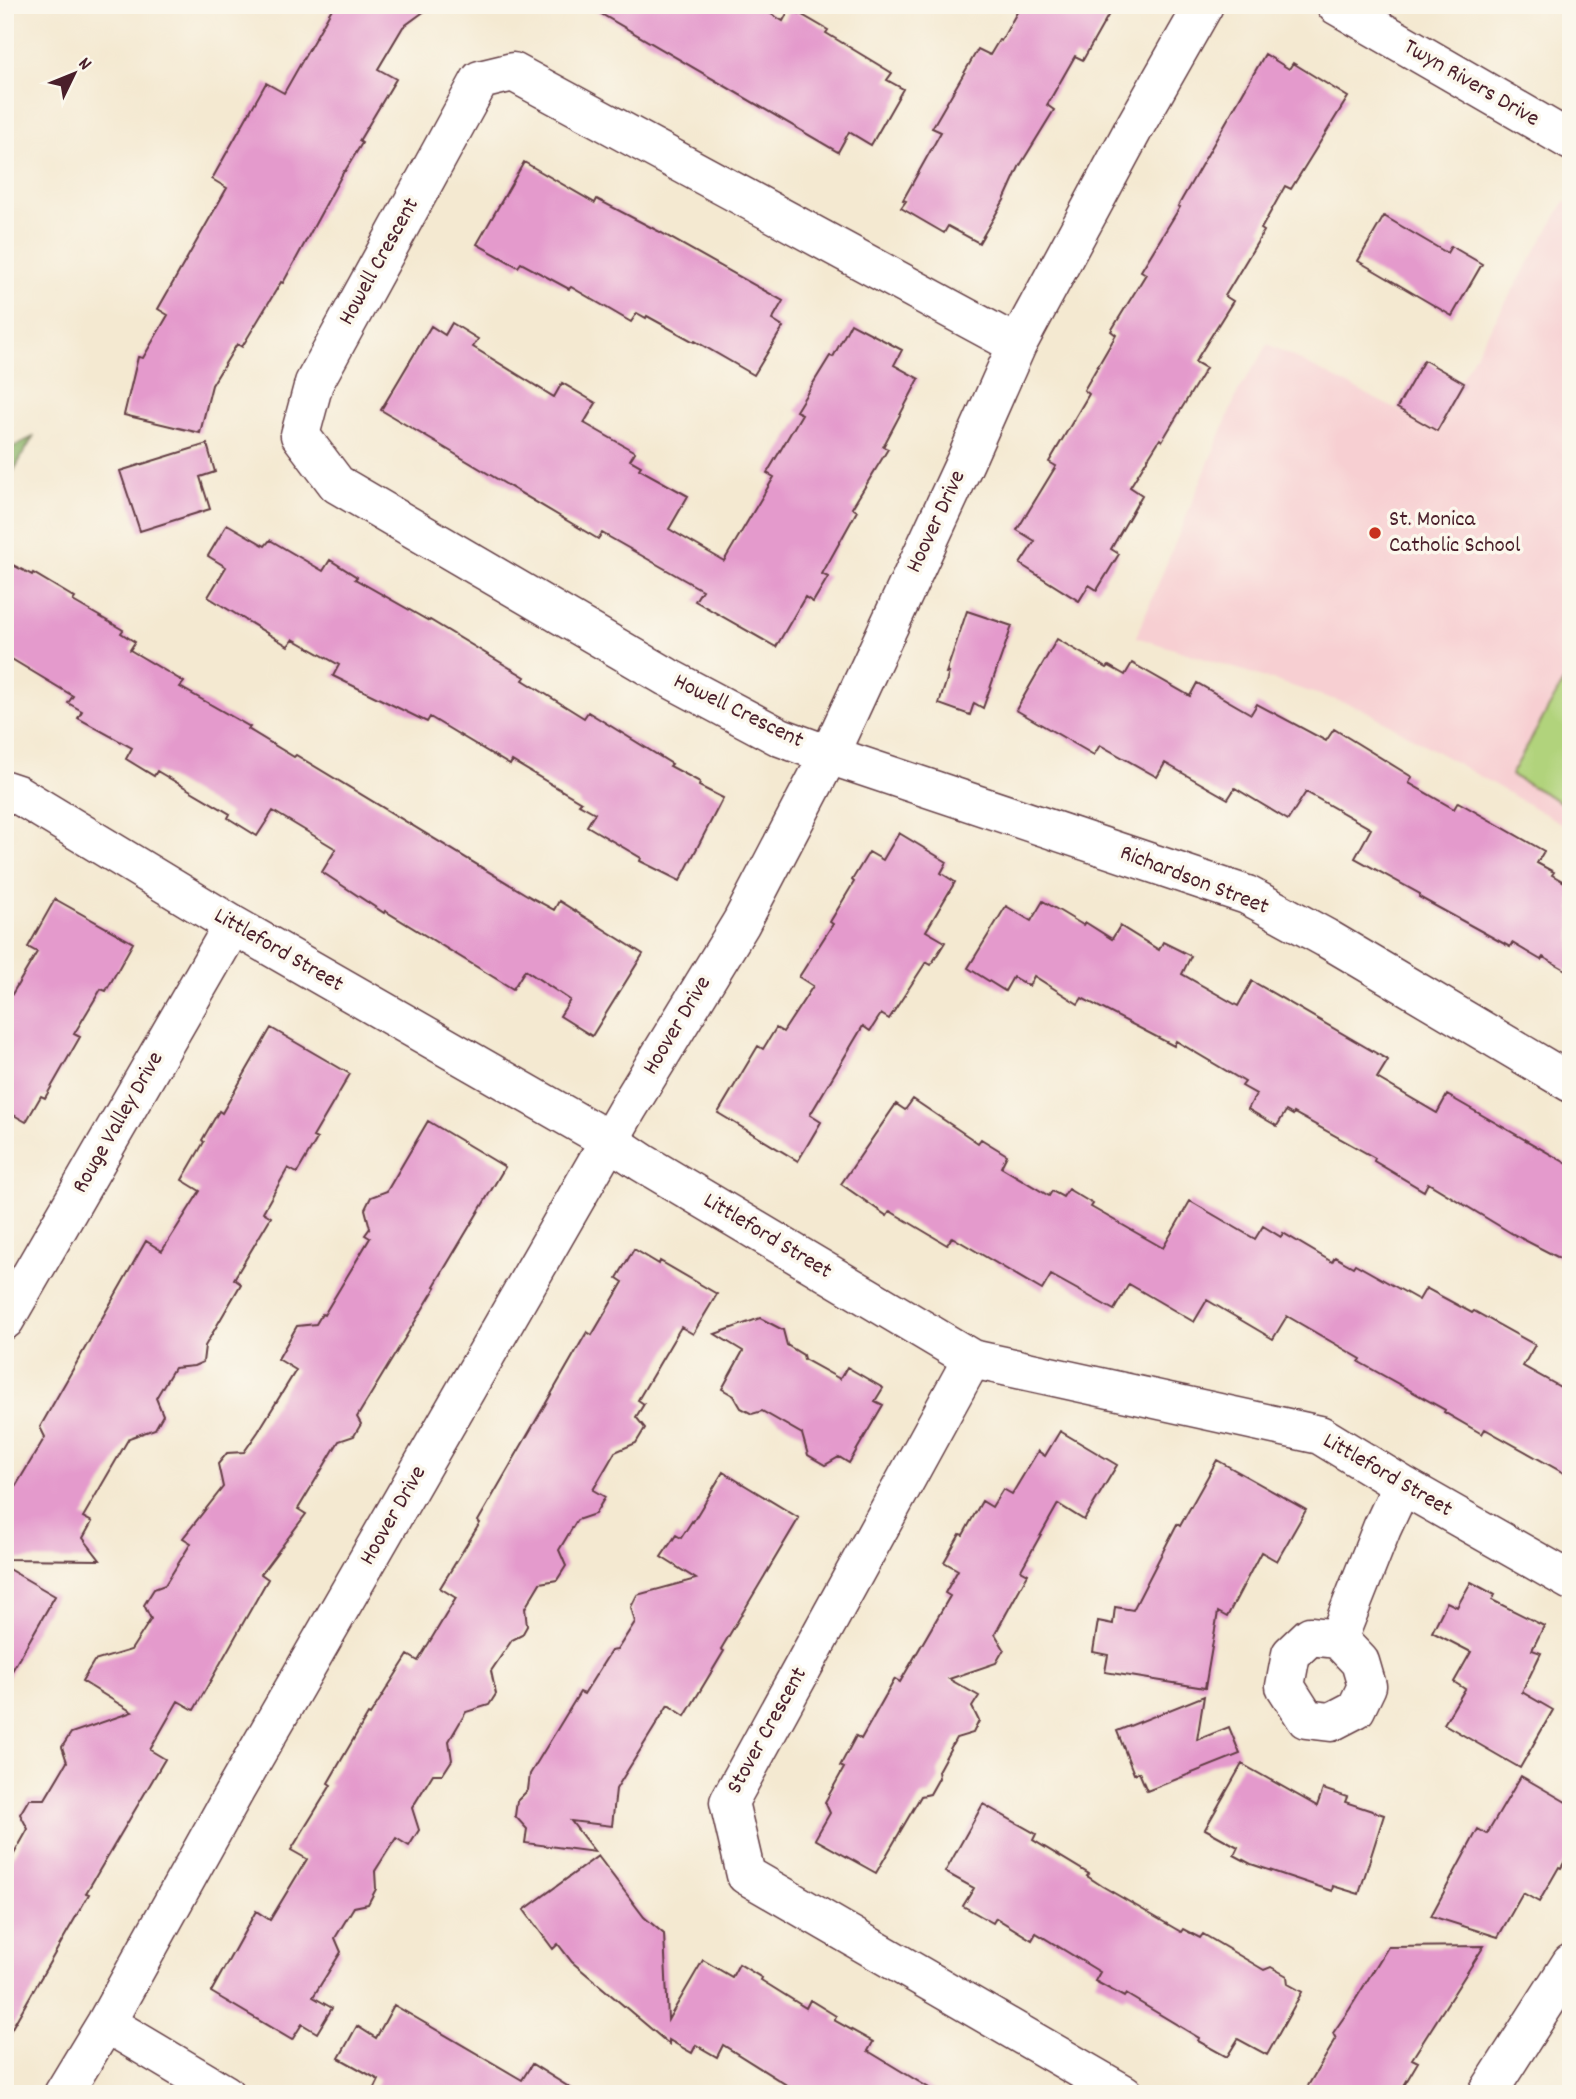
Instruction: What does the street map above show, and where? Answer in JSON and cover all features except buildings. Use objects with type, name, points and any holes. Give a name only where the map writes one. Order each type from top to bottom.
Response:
[{"type":"street","name":"Hoover Drive","points":[[63,2094],[610,1141],[741,923],[829,755],[1017,345],[1204,5]]},
{"type":"street","name":"Twyn Rivers Drive","points":[[1336,5],[1571,141]]},
{"type":"street","name":"Howell Crescent","points":[[829,755],[780,737],[667,677],[337,484],[300,435],[314,383],[480,80],[513,72],[1017,345]]},
{"type":"street","name":"Richardson Street","points":[[829,755],[1247,895],[1326,938],[1571,1083]]},
{"type":"street","name":"Littleford Street","points":[[5,790],[17,794],[233,925],[610,1141],[972,1359],[1320,1435],[1571,1581]]},
{"type":"street","name":"Rouge Valley Drive","points":[[5,1320],[233,925]]},
{"type":"street","name":"Stover Crescent","points":[[972,1359],[729,1802],[746,1875],[1124,2094]]},
{"type":"street","points":[[1338,1639],[1402,1485]]},
{"type":"street","points":[[1488,2094],[1571,1963]]},
{"type":"street","points":[[106,2023],[225,2094]]},
{"type":"shaded area","name":"St. Monica Catholic School","points":[[1565,201],[1571,205],[1571,829],[1361,708],[1136,637],[1238,392],[1268,344],[1432,428]]},
{"type":"green space","points":[[33,437],[5,486],[5,451]]},
{"type":"green space","points":[[1571,668],[1571,808],[1511,775]]},
{"type":"place","name":"St. Monica Catholic School","points":[[1375,533]]}]
